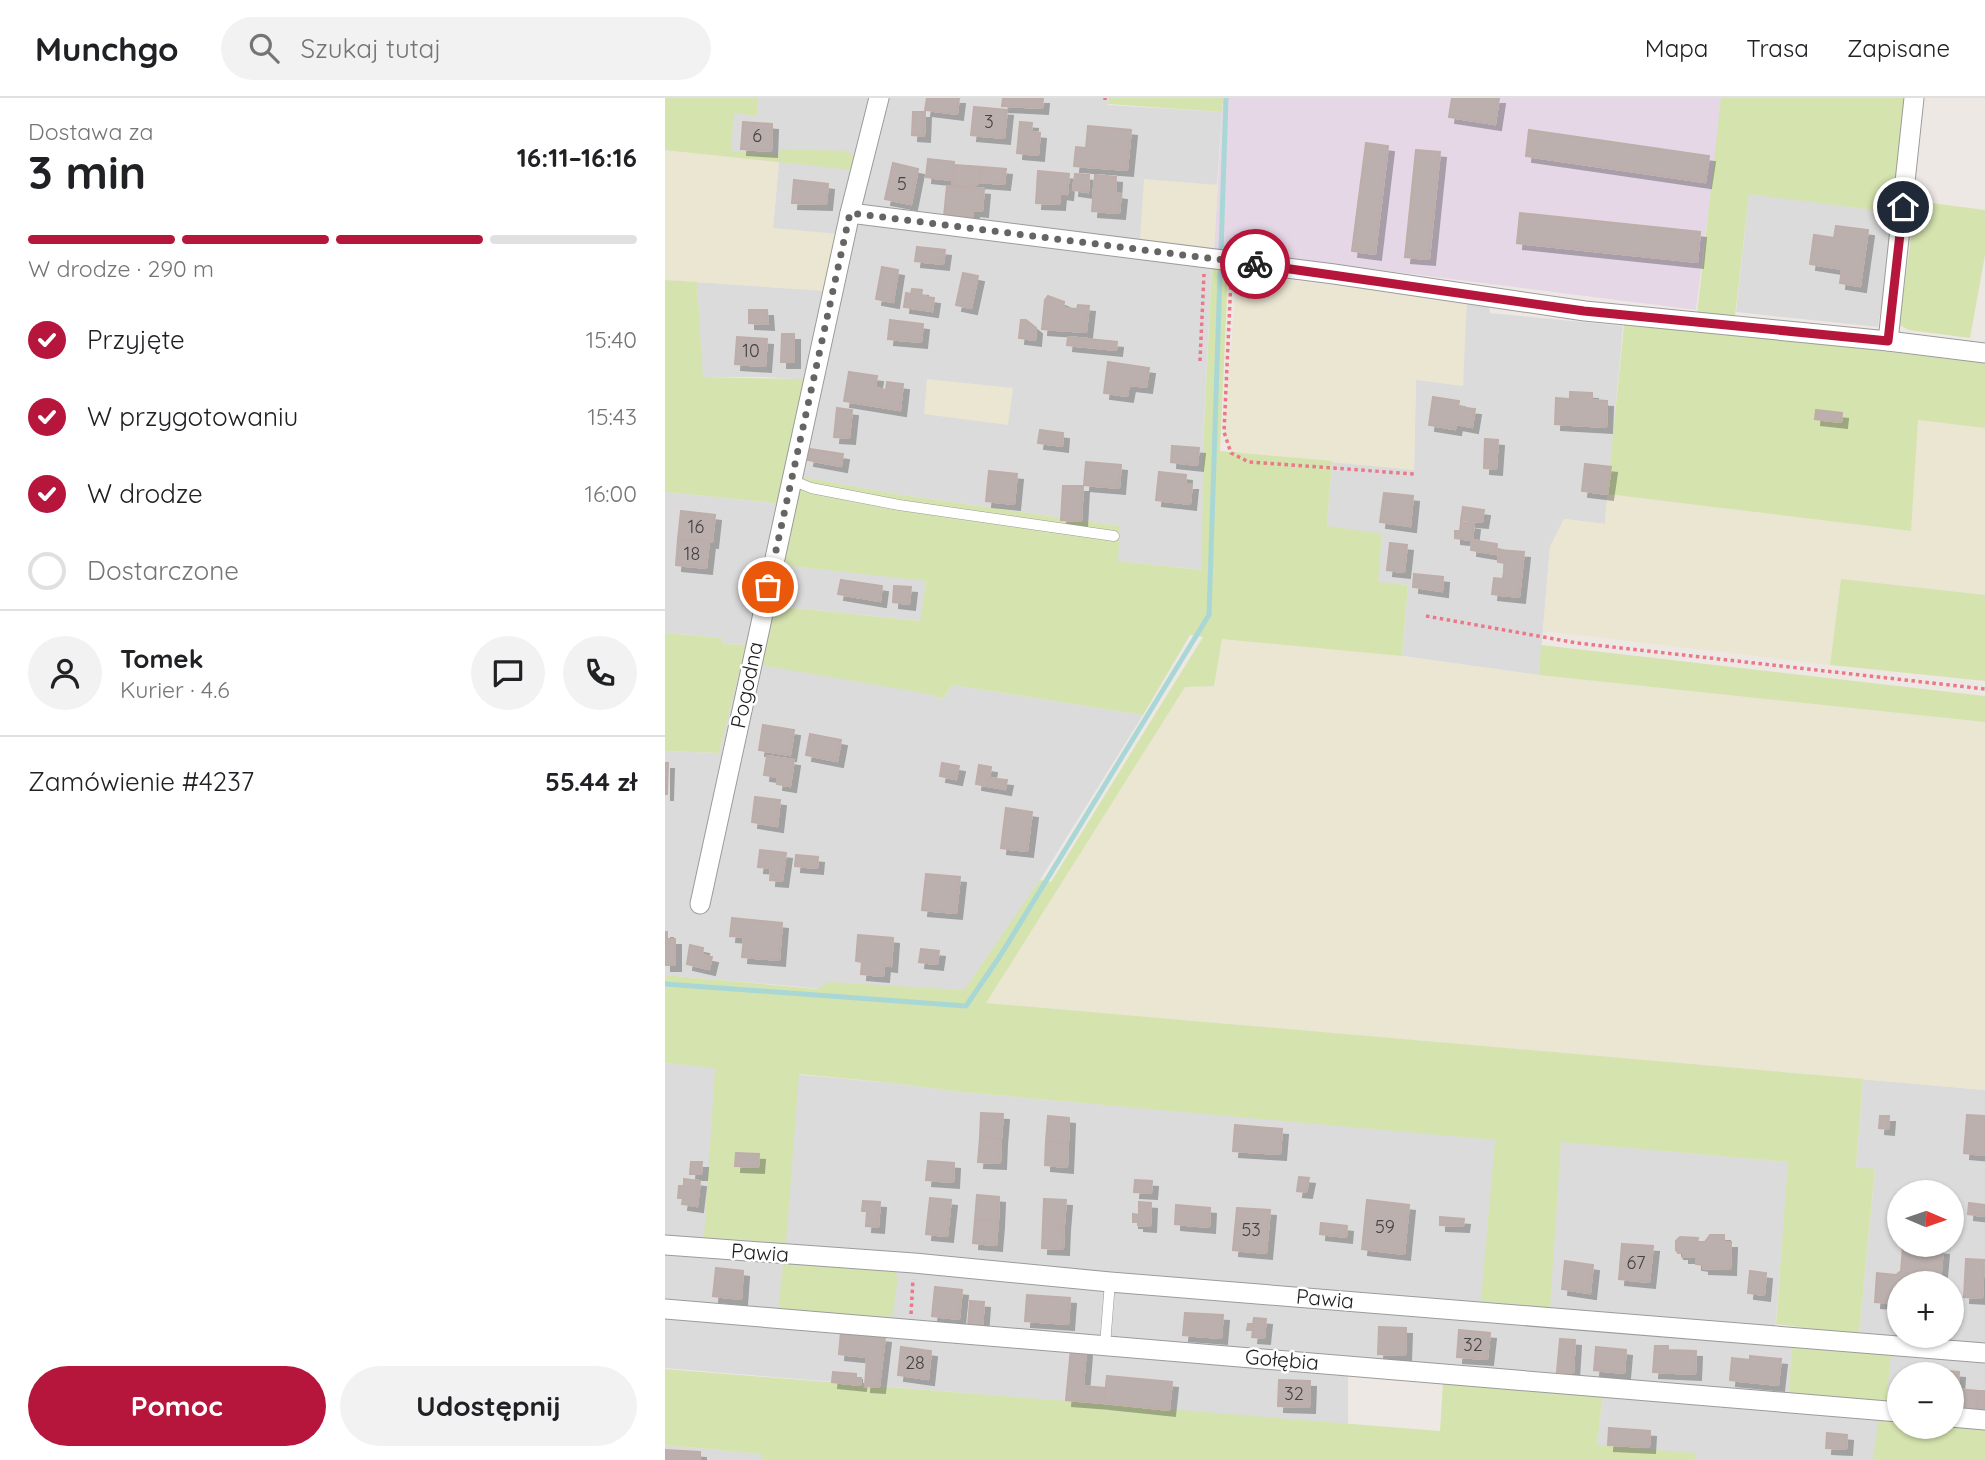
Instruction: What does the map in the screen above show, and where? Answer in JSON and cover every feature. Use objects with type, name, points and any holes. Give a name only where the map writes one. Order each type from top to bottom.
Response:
[{"type":"street","name":"Pogodna","points":[[700,904],[850,213],[879,98]]},
{"type":"street","points":[[1888,341],[1914,98]]},
{"type":"street","points":[[850,213],[1334,274],[1584,311],[1985,353]]},
{"type":"street","name":"Pawia","points":[[665,1245],[914,1263],[1110,1282],[1985,1353]]},
{"type":"street","name":"Gołębia","points":[[665,1309],[1887,1411]]},
{"type":"street","points":[[1964,1418],[1985,1420]]},
{"type":"lane","points":[[792,480],[811,488],[899,505],[1114,536]]},
{"type":"lane","points":[[1105,1345],[1110,1282]]},
{"type":"path","points":[[1201,361],[1204,258]]},
{"type":"path","points":[[1232,261],[1224,432],[1231,453],[1249,462],[1415,474]]},
{"type":"path","points":[[1426,616],[1577,643],[1985,689]]},
{"type":"path","points":[[910,1329],[914,1263]]},
{"type":"shaded area","points":[[665,98],[1109,98],[1108,105],[1222,112],[1203,446],[1203,570],[1117,561],[1120,526],[902,495],[785,474],[803,380],[702,377],[697,282],[801,289],[773,228],[779,162],[665,150]]},
{"type":"shaded area","points":[[1223,98],[1723,98],[1696,310],[1214,249]]},
{"type":"shaded area","points":[[665,150],[779,162],[773,228],[840,234],[824,291],[665,280]]},
{"type":"shaded area","points":[[1144,179],[1218,185],[1214,249],[1140,238]]},
{"type":"shaded area","points":[[1749,193],[1896,213],[1878,327],[1736,312]]},
{"type":"shaded area","points":[[1237,274],[1467,300],[1463,386],[1416,380],[1414,470],[1231,453],[1224,432]]},
{"type":"shaded area","points":[[1467,300],[1489,305],[1490,313],[1623,326],[1605,524],[1564,519],[1550,547],[1539,675],[1402,656],[1408,585],[1378,583],[1327,526],[1332,461],[1414,470],[1416,380]]},
{"type":"shaded area","points":[[927,379],[1013,388],[1008,425],[924,414]]},
{"type":"shaded area","points":[[1918,420],[1985,428],[1985,595],[1841,579],[1830,665],[1543,631],[1550,547],[1564,519],[1605,524],[1607,494],[1911,531]]},
{"type":"shaded area","points":[[665,492],[794,507],[782,565],[926,580],[921,621],[775,606],[929,694],[943,699],[952,685],[1143,715],[1040,880],[969,1002],[665,975],[665,751],[719,753],[745,645],[723,644],[722,638],[665,633]]},
{"type":"shaded area","points":[[1222,638],[1985,722],[1985,1090],[985,1003],[1185,687],[1214,686]]},
{"type":"shaded area","points":[[665,1063],[1095,1104],[1789,1162],[1774,1343],[1792,1345],[1788,1399],[1348,1373],[1348,1425],[665,1368]]},
{"type":"shaded area","points":[[1863,1079],[1985,1090],[1985,1460],[1620,1460],[1597,1445],[1603,1394],[1812,1411],[1859,1335],[1875,1170],[1856,1168]]},
{"type":"shaded area","points":[[665,1445],[762,1454],[761,1460],[665,1460]]},
{"type":"green space","points":[[665,98],[758,98],[757,116],[734,113],[731,151],[779,155],[780,149],[846,151],[856,158],[852,170],[665,150]]},
{"type":"green space","points":[[1109,98],[1223,98],[1222,112],[1108,104]]},
{"type":"green space","points":[[1721,98],[1905,98],[1896,213],[1749,194],[1733,334],[1985,363],[1985,428],[1918,420],[1911,531],[1607,494],[1624,325],[1695,332]]},
{"type":"green space","points":[[1916,201],[1985,210],[1985,255],[1970,338],[1909,330],[1899,325]]},
{"type":"green space","points":[[1212,264],[1226,269],[1228,274],[1220,451],[1332,461],[1327,526],[1382,534],[1378,582],[1408,585],[1402,656],[1222,639],[1214,686],[1185,687],[986,1003],[1863,1079],[1856,1167],[1875,1169],[1859,1335],[1776,1324],[1788,1162],[1561,1142],[1550,1308],[1481,1301],[1495,1140],[961,1092],[799,1074],[786,1243],[704,1237],[715,1068],[665,1063],[665,975],[817,989],[829,982],[964,990],[1040,880],[1051,882],[1203,637],[1190,635],[1143,715],[952,685],[943,699],[929,694],[760,665],[775,606],[920,621],[926,581],[782,565],[793,507],[665,492],[665,280],[697,282],[703,377],[803,379],[786,474],[902,495],[1120,526],[1118,561],[1202,570],[1203,449]]},
{"type":"green space","points":[[1841,579],[1985,595],[1985,681],[1830,665]]},
{"type":"green space","points":[[665,633],[722,638],[723,644],[746,645],[719,753],[665,751]]},
{"type":"green space","points":[[1541,645],[1985,696],[1985,722],[1539,675]]},
{"type":"green space","points":[[783,1264],[894,1271],[898,1277],[893,1314],[887,1317],[778,1311]]},
{"type":"green space","points":[[1792,1345],[1891,1354],[1890,1362],[1887,1362],[1886,1407],[1788,1399]]},
{"type":"green space","points":[[665,1369],[1440,1431],[1443,1382],[1603,1394],[1597,1445],[1695,1453],[1695,1460],[761,1460],[761,1454],[665,1445]]},
{"type":"green space","points":[[1879,1416],[1887,1416],[1887,1439],[1964,1439],[1964,1424],[1985,1424],[1985,1460],[1873,1460]]},
{"type":"building","points":[[927,98],[959,98],[957,114],[925,110]]},
{"type":"building","points":[[1003,98],[1043,98],[1042,108],[1002,106]]},
{"type":"building","points":[[1452,98],[1499,98],[1495,124],[1449,117]]},
{"type":"building","points":[[974,107],[1007,110],[1004,138],[971,135]]},
{"type":"building","points":[[913,112],[925,112],[924,136],[912,135]]},
{"type":"building","points":[[743,122],[772,124],[771,151],[741,149]]},
{"type":"building","points":[[1020,122],[1032,123],[1031,132],[1040,133],[1038,155],[1017,153]]},
{"type":"building","points":[[1088,126],[1131,130],[1127,170],[1074,166],[1076,147],[1086,148]]},
{"type":"building","points":[[1529,130],[1709,156],[1705,182],[1526,156]]},
{"type":"building","points":[[1366,143],[1388,146],[1375,254],[1352,251]]},
{"type":"building","points":[[1416,150],[1440,152],[1429,259],[1405,257]]},
{"type":"building","points":[[928,159],[954,162],[952,180],[926,177]]},
{"type":"building","points":[[893,163],[918,169],[911,204],[885,199]]},
{"type":"building","points":[[954,165],[982,167],[980,182],[972,188],[952,186]]},
{"type":"building","points":[[982,167],[1006,169],[1004,184],[980,182]]},
{"type":"building","points":[[1038,171],[1069,174],[1067,194],[1060,193],[1059,204],[1036,203]]},
{"type":"building","points":[[1075,174],[1089,175],[1088,192],[1073,190]]},
{"type":"building","points":[[1095,175],[1116,177],[1115,193],[1121,194],[1119,213],[1092,211]]},
{"type":"building","points":[[794,180],[828,184],[826,204],[792,203]]},
{"type":"building","points":[[947,186],[984,189],[982,211],[973,210],[972,218],[944,216]]},
{"type":"building","points":[[1520,213],[1700,232],[1697,262],[1517,243]]},
{"type":"building","points":[[1836,226],[1868,230],[1860,286],[1840,283],[1842,269],[1810,264],[1814,235],[1834,238]]},
{"type":"building","points":[[917,247],[945,250],[943,264],[915,261]]},
{"type":"building","points":[[882,267],[898,270],[893,302],[876,299]]},
{"type":"building","points":[[963,273],[978,276],[971,308],[956,305]]},
{"type":"building","points":[[912,289],[922,290],[921,296],[934,298],[932,311],[904,307],[906,293],[911,294]]},
{"type":"building","points":[[1048,296],[1064,302],[1063,308],[1089,306],[1086,332],[1042,329],[1045,300]]},
{"type":"building","points":[[749,310],[767,310],[768,324],[749,323]]},
{"type":"building","points":[[890,320],[923,324],[921,342],[888,339]]},
{"type":"building","points":[[1021,320],[1026,320],[1036,328],[1035,340],[1019,338]]},
{"type":"building","points":[[782,334],[794,334],[794,362],[781,362]]},
{"type":"building","points":[[737,337],[767,339],[765,366],[735,364]]},
{"type":"building","points":[[1068,337],[1117,342],[1116,350],[1067,345]]},
{"type":"building","points":[[1108,362],[1149,368],[1146,387],[1129,385],[1127,396],[1104,393]]},
{"type":"building","points":[[849,372],[877,376],[875,388],[886,390],[887,382],[903,384],[900,410],[844,401]]},
{"type":"building","points":[[1570,392],[1592,393],[1592,400],[1607,401],[1606,427],[1555,424],[1556,398],[1570,399]]},
{"type":"building","points":[[1433,397],[1459,401],[1458,407],[1475,409],[1472,427],[1456,424],[1455,429],[1429,425]]},
{"type":"building","points":[[837,408],[852,410],[849,438],[834,437]]},
{"type":"building","points":[[1816,410],[1842,413],[1841,422],[1815,419]]},
{"type":"building","points":[[1040,430],[1063,433],[1062,446],[1038,443]]},
{"type":"building","points":[[1485,439],[1498,440],[1496,469],[1484,468]]},
{"type":"building","points":[[1172,446],[1199,448],[1197,465],[1171,462]]},
{"type":"building","points":[[810,449],[843,454],[841,466],[808,460]]},
{"type":"building","points":[[1086,462],[1121,465],[1119,488],[1084,485]]},
{"type":"building","points":[[1585,464],[1611,467],[1607,494],[1582,491]]},
{"type":"building","points":[[989,471],[1017,474],[1014,504],[986,501]]},
{"type":"building","points":[[1159,472],[1186,475],[1185,484],[1192,484],[1190,504],[1156,500]]},
{"type":"building","points":[[1063,486],[1083,486],[1081,521],[1061,520]]},
{"type":"building","points":[[1384,493],[1413,496],[1410,526],[1380,522]]},
{"type":"building","points":[[1463,507],[1484,510],[1482,522],[1461,520]]},
{"type":"building","points":[[681,511],[715,515],[712,542],[678,539]]},
{"type":"building","points":[[1461,522],[1474,524],[1472,540],[1455,538],[1455,531],[1460,531]]},
{"type":"building","points":[[678,539],[709,542],[706,568],[676,565]]},
{"type":"building","points":[[1472,540],[1497,544],[1496,554],[1471,550]]},
{"type":"building","points":[[1390,543],[1407,545],[1404,572],[1387,570]]},
{"type":"building","points":[[1499,550],[1524,552],[1519,597],[1492,594],[1494,578],[1503,579],[1505,563],[1498,562]]},
{"type":"building","points":[[1414,574],[1443,577],[1442,591],[1413,587]]},
{"type":"building","points":[[841,580],[882,586],[880,601],[838,594]]},
{"type":"building","points":[[894,586],[911,587],[909,604],[893,602]]},
{"type":"building","points":[[763,725],[794,730],[790,755],[759,750]]},
{"type":"building","points":[[810,734],[841,740],[837,761],[806,755]]},
{"type":"building","points":[[767,756],[794,760],[790,786],[777,784],[778,777],[764,775]]},
{"type":"building","points":[[665,763],[668,763],[667,794],[665,794]]},
{"type":"building","points":[[942,763],[959,766],[956,779],[940,776]]},
{"type":"building","points":[[979,765],[991,767],[988,786],[976,784]]},
{"type":"building","points":[[989,778],[1007,780],[1005,789],[988,786]]},
{"type":"building","points":[[755,797],[780,800],[777,826],[752,822]]},
{"type":"building","points":[[1006,808],[1032,812],[1027,851],[1001,848]]},
{"type":"building","points":[[760,850],[786,853],[782,881],[770,880],[771,868],[758,867]]},
{"type":"building","points":[[796,855],[818,857],[817,868],[795,866]]},
{"type":"building","points":[[926,874],[960,877],[956,913],[922,910]]},
{"type":"building","points":[[732,918],[782,923],[779,960],[742,957],[744,937],[730,936]]},
{"type":"building","points":[[665,932],[667,939],[675,939],[675,965],[665,965]]},
{"type":"building","points":[[858,935],[893,938],[891,966],[884,965],[883,976],[861,974],[862,962],[856,961]]},
{"type":"building","points":[[690,945],[703,948],[702,955],[712,957],[709,969],[687,964]]},
{"type":"building","points":[[921,949],[939,951],[937,964],[919,962]]},
{"type":"building","points":[[981,1113],[1003,1114],[1001,1139],[980,1138]]},
{"type":"building","points":[[1967,1115],[1985,1116],[1985,1155],[1964,1153]]},
{"type":"building","points":[[1048,1116],[1069,1118],[1068,1143],[1046,1141]]},
{"type":"building","points":[[1880,1116],[1889,1116],[1888,1129],[1879,1128]]},
{"type":"building","points":[[1235,1125],[1282,1129],[1280,1154],[1233,1151]]},
{"type":"building","points":[[980,1138],[1001,1139],[1000,1163],[978,1162]]},
{"type":"building","points":[[1046,1141],[1068,1143],[1067,1167],[1045,1165]]},
{"type":"building","points":[[736,1153],[759,1154],[758,1167],[735,1166]]},
{"type":"building","points":[[928,1161],[954,1163],[953,1182],[926,1180]]},
{"type":"building","points":[[691,1162],[702,1162],[701,1174],[690,1174]]},
{"type":"building","points":[[1299,1177],[1309,1178],[1306,1192],[1297,1191]]},
{"type":"building","points":[[684,1179],[700,1181],[697,1206],[682,1204],[683,1198],[678,1198],[679,1186],[684,1186]]},
{"type":"building","points":[[1135,1180],[1152,1181],[1151,1193],[1134,1192]]},
{"type":"building","points":[[977,1195],[999,1197],[998,1221],[975,1219]]},
{"type":"building","points":[[930,1198],[951,1200],[947,1236],[926,1234]]},
{"type":"building","points":[[1044,1199],[1066,1200],[1064,1225],[1043,1224]]},
{"type":"building","points":[[1367,1200],[1409,1205],[1404,1254],[1362,1249]]},
{"type":"building","points":[[863,1201],[880,1202],[878,1227],[866,1226],[867,1211],[862,1211]]},
{"type":"building","points":[[1139,1202],[1151,1203],[1150,1226],[1133,1222],[1133,1214],[1139,1215]]},
{"type":"building","points":[[1969,1203],[1985,1205],[1985,1216],[1968,1214]]},
{"type":"building","points":[[1176,1205],[1210,1208],[1209,1227],[1175,1224]]},
{"type":"building","points":[[1237,1208],[1270,1210],[1266,1253],[1233,1250]]},
{"type":"building","points":[[1440,1217],[1464,1219],[1463,1226],[1440,1225]]},
{"type":"building","points":[[975,1219],[998,1221],[996,1245],[973,1243]]},
{"type":"building","points":[[1321,1223],[1347,1226],[1346,1237],[1320,1234]]},
{"type":"building","points":[[1043,1224],[1064,1225],[1063,1249],[1042,1248]]},
{"type":"building","points":[[1710,1235],[1724,1235],[1724,1242],[1731,1242],[1730,1269],[1703,1268],[1703,1265],[1696,1264],[1696,1257],[1683,1257],[1683,1253],[1676,1250],[1676,1241],[1680,1237],[1698,1238],[1697,1242],[1705,1242]]},
{"type":"building","points":[[1622,1244],[1653,1246],[1649,1282],[1619,1279]]},
{"type":"building","points":[[1902,1257],[1942,1257],[1941,1271],[1901,1271]]},
{"type":"building","points":[[1966,1259],[1984,1260],[1982,1298],[1964,1297]]},
{"type":"building","points":[[1565,1261],[1593,1265],[1590,1293],[1562,1289]]},
{"type":"building","points":[[716,1268],[743,1271],[741,1299],[713,1296]]},
{"type":"building","points":[[1750,1271],[1766,1273],[1764,1295],[1748,1293]]},
{"type":"building","points":[[1877,1273],[1887,1274],[1887,1303],[1875,1302]]},
{"type":"building","points":[[935,1287],[962,1290],[959,1319],[932,1316]]},
{"type":"building","points":[[1027,1295],[1070,1298],[1068,1324],[1025,1321]]},
{"type":"building","points":[[970,1301],[984,1302],[982,1328],[968,1326]]},
{"type":"building","points":[[1185,1313],[1223,1315],[1221,1338],[1183,1335]]},
{"type":"building","points":[[1254,1318],[1266,1319],[1264,1338],[1252,1337],[1253,1330],[1247,1330],[1248,1324],[1253,1324]]},
{"type":"building","points":[[1379,1327],[1406,1328],[1405,1355],[1378,1354]]},
{"type":"building","points":[[1459,1330],[1490,1333],[1487,1359],[1457,1357]]},
{"type":"building","points":[[841,1332],[885,1337],[879,1387],[865,1386],[867,1357],[839,1354]]},
{"type":"building","points":[[1560,1339],[1575,1340],[1573,1373],[1557,1372]]},
{"type":"building","points":[[1655,1346],[1668,1346],[1668,1350],[1696,1351],[1695,1374],[1653,1372]]},
{"type":"building","points":[[901,1347],[931,1351],[928,1379],[898,1375]]},
{"type":"building","points":[[1596,1347],[1626,1350],[1624,1373],[1594,1370]]},
{"type":"building","points":[[1071,1348],[1086,1350],[1083,1386],[1105,1388],[1104,1403],[1066,1400]]},
{"type":"building","points":[[1750,1356],[1781,1359],[1778,1385],[1730,1380],[1732,1358],[1750,1360]]},
{"type":"building","points":[[833,1372],[856,1374],[856,1378],[861,1378],[860,1385],[832,1382]]},
{"type":"building","points":[[1107,1376],[1172,1382],[1169,1410],[1104,1403]]},
{"type":"building","points":[[1279,1380],[1310,1381],[1309,1407],[1278,1406]]},
{"type":"building","points":[[1964,1390],[1978,1391],[1977,1411],[1964,1410]]},
{"type":"building","points":[[1978,1391],[1985,1391],[1985,1412],[1977,1411]]},
{"type":"building","points":[[1609,1428],[1650,1431],[1649,1447],[1608,1445]]},
{"type":"building","points":[[1827,1433],[1847,1435],[1846,1449],[1826,1448]]},
{"type":"building","points":[[665,1450],[700,1452],[700,1460],[665,1460]]},
{"type":"waterway","points":[[1221,250],[1226,98]]},
{"type":"waterway","points":[[665,984],[966,1006],[1000,956],[1209,615],[1220,273]]},
{"type":"way so far","points":[[768,587],[850,213],[1255,264]]},
{"type":"route","points":[[1255,264],[1584,311],[1888,341],[1903,207]]}]
